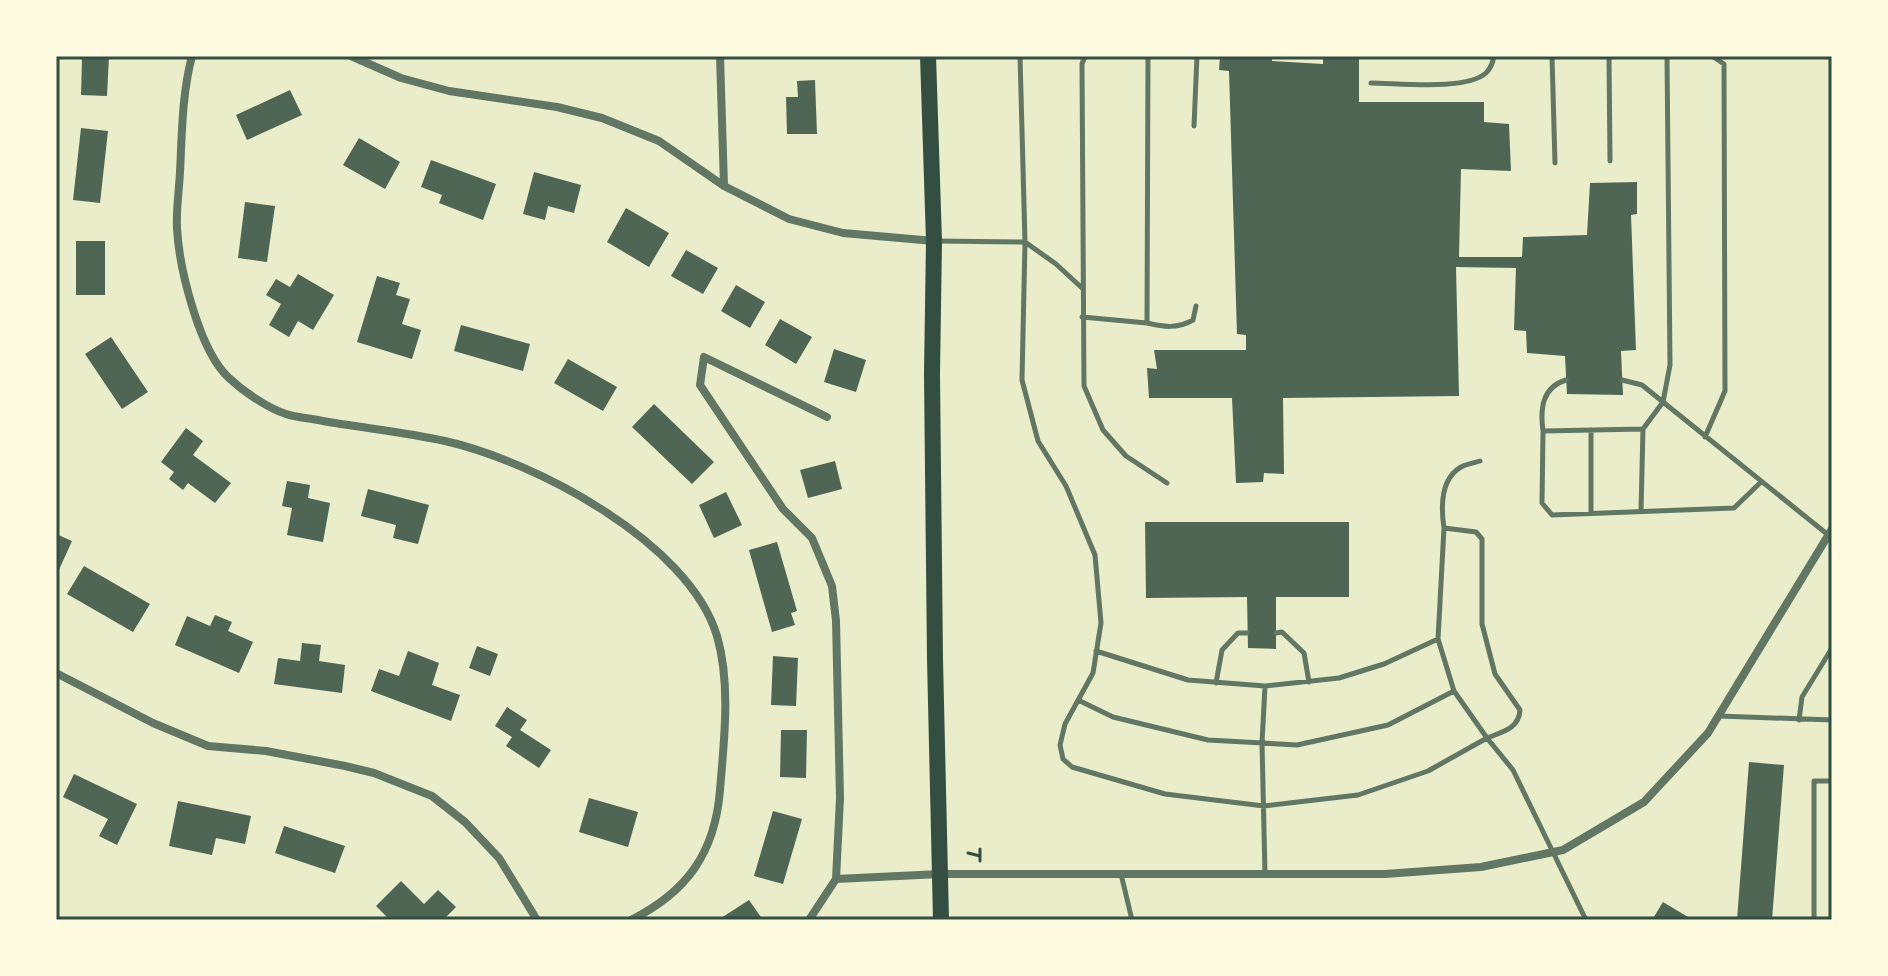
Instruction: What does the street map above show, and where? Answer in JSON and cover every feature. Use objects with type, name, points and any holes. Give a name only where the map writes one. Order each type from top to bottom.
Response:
[{"type":"main road","points":[[928,56],[934,241],[932,422],[941,920]]},
{"type":"street","points":[[192,56],[184,87],[177,229],[193,308],[210,353],[227,377],[286,414],[444,440],[499,455],[619,520],[664,557],[699,600],[716,635],[724,684],[720,792],[715,828],[685,882],[655,908],[631,920]]},
{"type":"street","points":[[351,56],[401,78],[449,91],[557,107],[602,118],[659,141],[724,186],[789,219],[843,233],[934,241]]},
{"type":"street","points":[[720,56],[724,186]]},
{"type":"street","points":[[809,920],[836,879],[840,798],[836,621],[832,586],[812,538],[783,509],[700,385],[704,357],[827,417]]},
{"type":"street","points":[[836,879],[940,874],[1385,874],[1481,867],[1563,850],[1644,802],[1708,733],[1831,534]]},
{"type":"street","points":[[56,673],[153,723],[208,746],[266,751],[345,766],[374,773],[432,796],[465,822],[499,858],[537,920]]},
{"type":"lane","points":[[1020,56],[1025,242],[1022,380],[1038,441],[1066,486],[1095,555],[1101,623],[1093,673],[1065,724],[1060,745],[1063,759],[1072,767],[1165,794],[1264,806],[1358,795],[1428,771],[1513,727],[1520,717],[1520,710],[1495,674],[1482,624],[1482,539],[1476,532],[1444,528]]},
{"type":"lane","points":[[1085,56],[1082,64],[1084,386],[1103,430],[1126,456],[1167,483]]},
{"type":"lane","points":[[1147,323],[1148,56]]},
{"type":"lane","points":[[1194,126],[1197,56]]},
{"type":"lane","points":[[1371,83],[1470,81],[1485,74],[1494,56]]},
{"type":"lane","points":[[1552,56],[1555,163]]},
{"type":"lane","points":[[1609,56],[1610,161]]},
{"type":"lane","points":[[1641,511],[1643,429],[1663,402],[1670,365],[1667,56]]},
{"type":"lane","points":[[1705,437],[1725,391],[1724,64],[1712,56]]},
{"type":"lane","points":[[934,241],[1025,242],[1082,288]]},
{"type":"lane","points":[[1082,317],[1167,327],[1193,320],[1196,306]]},
{"type":"lane","points":[[1566,380],[1552,386],[1541,406],[1542,503],[1552,515],[1734,508],[1761,482]]},
{"type":"lane","points":[[1622,380],[1642,385],[1761,482],[1831,534]]},
{"type":"lane","points":[[1543,431],[1643,429]]},
{"type":"lane","points":[[1591,430],[1591,513]]},
{"type":"lane","points":[[1480,461],[1460,467],[1449,480],[1441,503],[1444,528],[1438,639],[1454,691],[1513,770],[1586,920]]},
{"type":"lane","points":[[1276,633],[1282,632],[1304,653],[1309,682]]},
{"type":"lane","points":[[1216,683],[1222,650],[1238,633],[1247,633]]},
{"type":"lane","points":[[1096,651],[1188,680],[1265,686],[1339,678],[1384,664],[1438,639]]},
{"type":"lane","points":[[1799,720],[1802,697],[1832,648]]},
{"type":"lane","points":[[1265,686],[1262,743],[1265,874]]},
{"type":"lane","points":[[1078,700],[1113,717],[1208,740],[1297,745],[1388,725],[1454,691]]},
{"type":"lane","points":[[1718,716],[1832,720]]},
{"type":"lane","points":[[1814,920],[1814,781],[1832,781]]},
{"type":"lane","points":[[1121,874],[1132,920]]},
{"type":"path","points":[[980,849],[980,865]]},
{"type":"path","points":[[968,853],[980,856]]},
{"type":"building","points":[[71,56],[109,56],[107,96],[81,95],[82,59]]},
{"type":"building","points":[[1220,56],[1272,56],[1272,61],[1323,64],[1323,56],[1359,56],[1359,102],[1484,102],[1484,122],[1509,124],[1511,171],[1461,169],[1459,257],[1522,257],[1523,237],[1587,235],[1590,183],[1637,182],[1637,214],[1631,215],[1636,350],[1621,351],[1623,395],[1567,394],[1565,356],[1527,353],[1526,331],[1514,330],[1516,268],[1456,267],[1459,396],[1283,398],[1284,474],[1264,473],[1263,482],[1236,483],[1232,398],[1149,398],[1147,368],[1157,369],[1154,350],[1246,350],[1246,335],[1237,334],[1229,71],[1219,70]]},
{"type":"building","points":[[815,80],[817,134],[787,134],[786,97],[798,97],[797,81]]},
{"type":"building","points":[[290,90],[302,115],[247,140],[236,115]]},
{"type":"building","points":[[81,128],[108,131],[100,203],[73,200]]},
{"type":"building","points":[[359,138],[400,162],[385,189],[343,165]]},
{"type":"building","points":[[431,160],[496,184],[483,220],[439,203],[442,195],[421,187]]},
{"type":"building","points":[[534,172],[581,185],[574,213],[548,206],[545,220],[523,214]]},
{"type":"building","points":[[245,202],[275,206],[267,262],[238,258]]},
{"type":"building","points":[[626,208],[669,233],[649,267],[607,242]]},
{"type":"building","points":[[76,241],[105,241],[105,295],[76,295]]},
{"type":"building","points":[[686,250],[718,268],[703,294],[671,276]]},
{"type":"building","points":[[298,274],[334,295],[313,330],[298,321],[289,337],[269,325],[281,304],[266,295],[276,279],[290,287]]},
{"type":"building","points":[[377,276],[400,283],[396,295],[410,299],[402,324],[421,330],[412,359],[357,342]]},
{"type":"building","points":[[736,285],[765,302],[750,328],[721,311]]},
{"type":"building","points":[[780,319],[812,337],[796,364],[765,345]]},
{"type":"building","points":[[461,325],[530,344],[523,371],[454,351]]},
{"type":"building","points":[[111,337],[148,392],[122,409],[85,354]]},
{"type":"building","points":[[834,349],[866,360],[856,392],[824,382]]},
{"type":"building","points":[[568,359],[617,387],[603,411],[554,383]]},
{"type":"building","points":[[654,404],[714,462],[692,484],[632,427]]},
{"type":"building","points":[[186,428],[203,441],[193,455],[231,483],[215,503],[188,483],[183,490],[169,479],[174,472],[161,462]]},
{"type":"building","points":[[835,461],[842,489],[808,498],[800,470]]},
{"type":"building","points":[[287,481],[310,485],[308,498],[330,503],[323,542],[287,535],[292,508],[282,506]]},
{"type":"building","points":[[368,489],[429,505],[418,544],[393,538],[396,525],[361,516]]},
{"type":"building","points":[[726,492],[742,525],[714,538],[699,505]]},
{"type":"building","points":[[1145,522],[1349,522],[1349,597],[1276,597],[1276,649],[1248,648],[1247,597],[1146,598]]},
{"type":"building","points":[[56,534],[72,541],[58,572],[56,571]]},
{"type":"building","points":[[777,542],[797,611],[791,613],[795,625],[772,632],[749,550]]},
{"type":"building","points":[[84,566],[150,604],[133,632],[67,594]]},
{"type":"building","points":[[215,615],[232,622],[228,631],[253,642],[239,673],[175,645],[187,616],[210,626]]},
{"type":"building","points":[[302,643],[321,645],[319,661],[345,665],[342,693],[274,684],[278,658],[300,661]]},
{"type":"building","points":[[477,646],[498,654],[490,676],[469,668]]},
{"type":"building","points":[[408,651],[439,663],[432,685],[460,695],[451,721],[371,691],[379,669],[399,676]]},
{"type":"building","points":[[773,656],[798,658],[796,706],[771,705]]},
{"type":"building","points":[[507,707],[527,720],[520,730],[551,750],[539,768],[506,746],[512,737],[495,726]]},
{"type":"building","points":[[781,730],[807,730],[806,778],[780,777]]},
{"type":"building","points":[[1749,762],[1784,765],[1772,920],[1737,920]]},
{"type":"building","points":[[74,774],[137,804],[117,845],[99,836],[108,819],[63,797]]},
{"type":"building","points":[[589,798],[638,812],[628,847],[579,832]]},
{"type":"building","points":[[178,801],[251,816],[245,844],[216,838],[212,855],[169,846]]},
{"type":"building","points":[[773,811],[802,819],[783,884],[754,876]]},
{"type":"building","points":[[284,826],[345,846],[335,873],[275,853]]},
{"type":"building","points":[[401,881],[424,904],[438,890],[456,907],[443,920],[390,920],[376,906]]},
{"type":"building","points":[[749,900],[763,920],[718,920]]},
{"type":"building","points":[[1663,902],[1693,920],[1652,920]]}]
